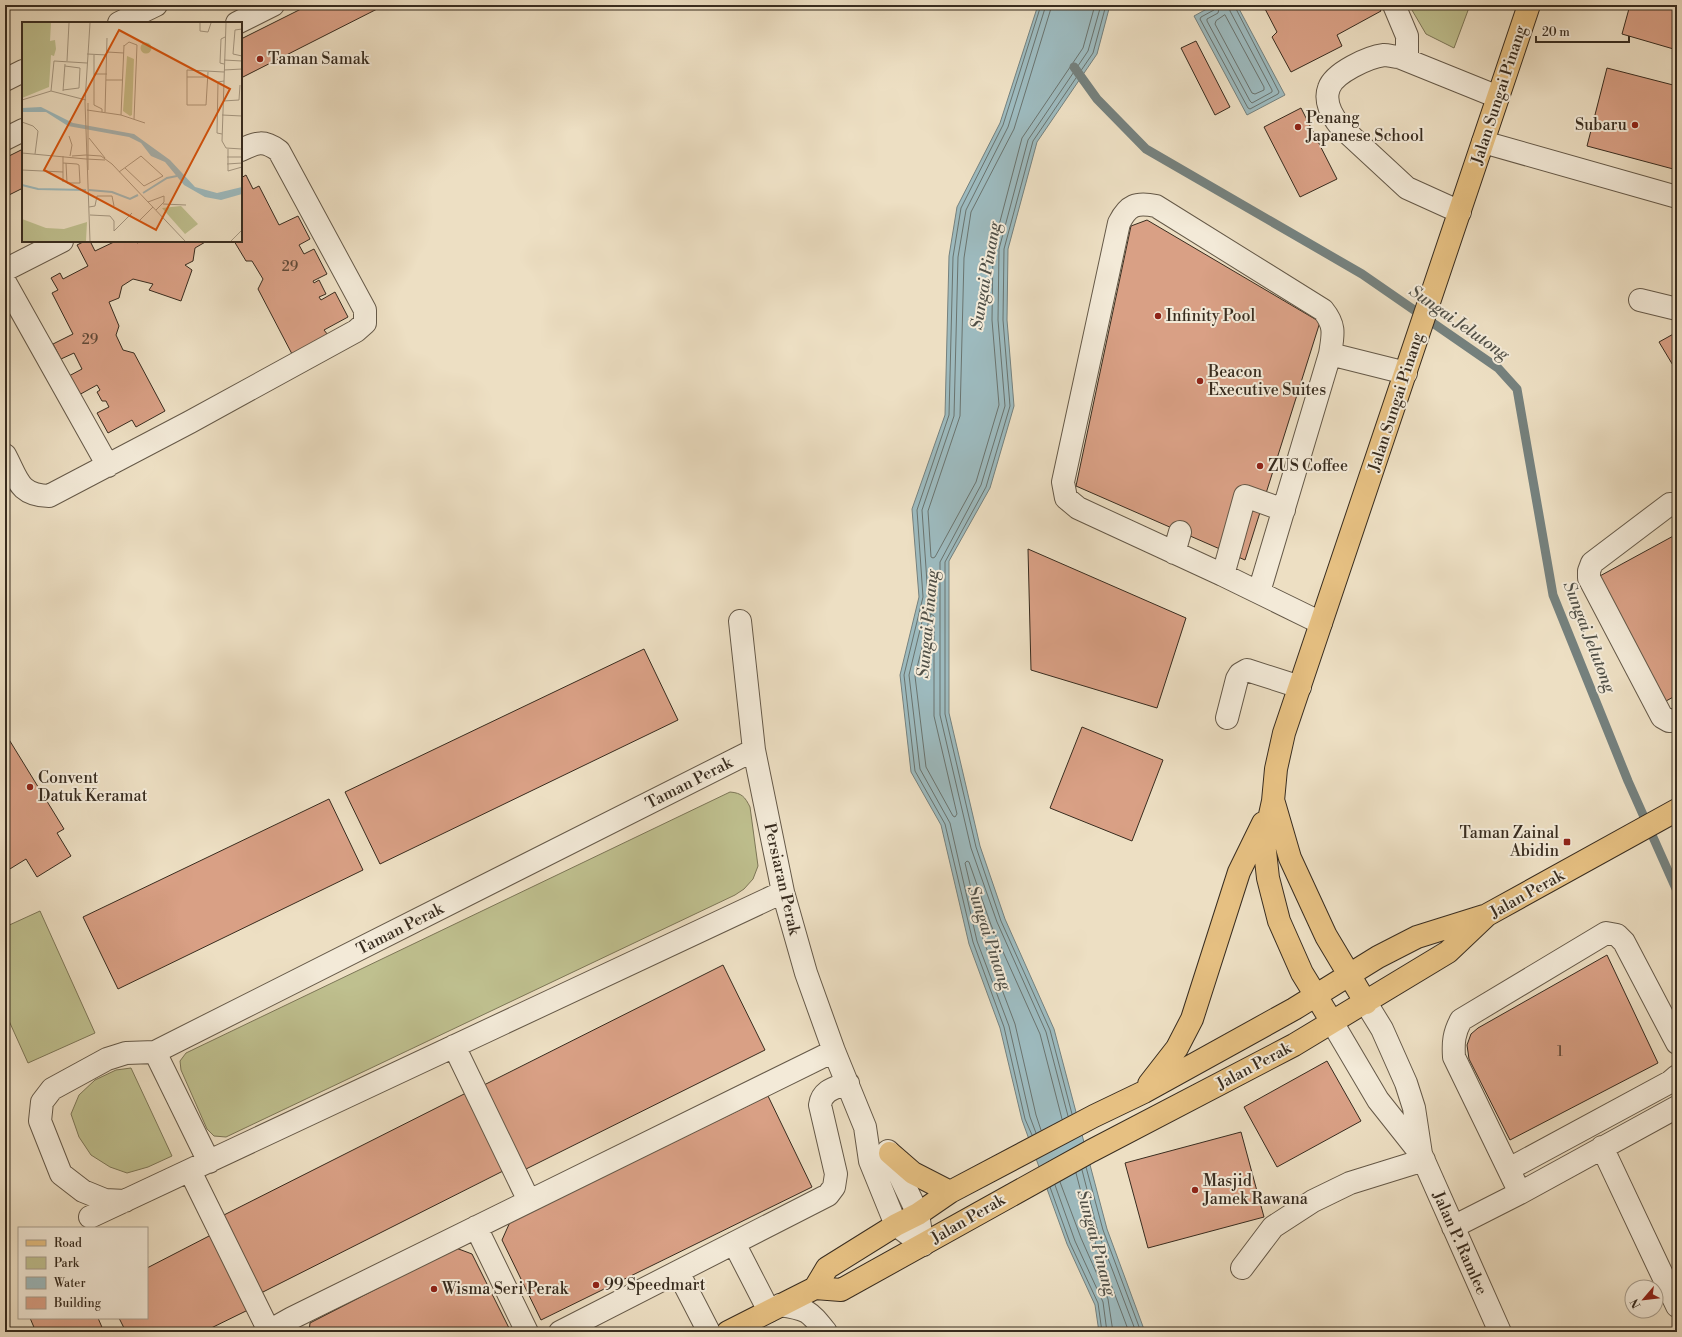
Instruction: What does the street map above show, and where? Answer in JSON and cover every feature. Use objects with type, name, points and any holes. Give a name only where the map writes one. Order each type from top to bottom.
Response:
[{"type":"main road","name":"Jalan Sungai Pinang","points":[[1332,1022],[1302,973],[1280,922],[1268,878],[1264,842],[1273,801],[1276,769],[1284,733],[1529,5]]},
{"type":"main road","name":"Jalan Sungai Pinang","points":[[1273,801],[1290,858],[1326,936],[1366,1003]]},
{"type":"main road","points":[[1144,1092],[1177,1048],[1192,1019],[1239,872],[1273,801]]},
{"type":"main road","name":"Jalan Perak","points":[[1486,915],[1448,952],[1366,1003],[1260,1063],[1091,1151],[841,1290],[815,1288],[827,1268],[896,1225],[918,1214],[950,1192],[1094,1116],[1144,1092],[1294,1009],[1378,957],[1417,938],[1486,915],[1677,810]]},
{"type":"main road","points":[[890,1153],[913,1173],[950,1192]]},
{"type":"main road","points":[[728,1332],[815,1288]]},
{"type":"street","points":[[240,22],[273,5]]},
{"type":"street","points":[[1394,5],[1407,36],[1407,60]]},
{"type":"street","points":[[121,22],[148,7]]},
{"type":"street","points":[[1460,212],[1407,188],[1340,126],[1332,116],[1328,101],[1329,88],[1336,78],[1350,68],[1371,58],[1385,55],[1399,57],[1498,97]]},
{"type":"street","points":[[5,80],[22,72]]},
{"type":"street","points":[[5,139],[22,130]]},
{"type":"street","points":[[1483,142],[1677,197]]},
{"type":"street","points":[[5,455],[23,489],[36,496],[49,496],[190,422],[356,331],[365,323],[365,310],[279,151],[269,144],[255,143],[242,150]]},
{"type":"street","points":[[1259,592],[1330,354],[1333,330],[1331,320],[1323,310],[1156,206],[1143,203],[1132,207],[1124,214],[1119,223],[1063,482],[1066,498],[1078,508],[1259,592],[1321,623]]},
{"type":"street","points":[[5,270],[60,242]]},
{"type":"street","points":[[5,282],[108,466]]},
{"type":"street","points":[[1640,300],[1677,309]]},
{"type":"street","points":[[1330,354],[1408,368]]},
{"type":"street","points":[[1223,575],[1245,496],[1284,510]]},
{"type":"street","points":[[1670,504],[1592,563],[1589,571],[1589,578],[1662,717],[1669,721],[1677,720]]},
{"type":"street","points":[[1174,553],[1180,532]]},
{"type":"street","name":"Persiaran Perak","points":[[740,621],[754,750],[782,892],[806,973],[834,1051],[865,1127],[870,1161],[896,1225]]},
{"type":"street","points":[[1227,718],[1237,679],[1240,674],[1247,670],[1300,687]]},
{"type":"street","name":"Taman Perak","points":[[155,1052],[754,750]]},
{"type":"street","points":[[90,1217],[782,892]]},
{"type":"street","points":[[1520,1192],[1454,1057],[1453,1044],[1455,1031],[1460,1020],[1606,933],[1617,935],[1624,942],[1677,1043]]},
{"type":"street","name":"Jalan P. Ramlee","points":[[1366,1003],[1382,1029],[1406,1083],[1414,1108],[1422,1157]]},
{"type":"street","name":"Jalan P. Ramlee","points":[[1332,1022],[1378,1100],[1422,1157],[1500,1332]]},
{"type":"street","points":[[454,1046],[529,1201]]},
{"type":"street","points":[[125,1201],[104,1200],[83,1191],[61,1174],[40,1121],[42,1102],[52,1089],[107,1060],[126,1053],[155,1052],[268,1332],[296,1325],[476,1227],[834,1051]]},
{"type":"street","points":[[1510,1169],[1670,1082],[1677,1076]]},
{"type":"street","points":[[565,1331],[828,1195],[834,1187],[836,1174],[820,1105],[821,1097],[826,1092],[848,1083]]},
{"type":"street","points":[[1454,1227],[1677,1107]]},
{"type":"street","name":"Persiaran Perak","points":[[865,1127],[890,1153],[918,1214],[923,1245]]},
{"type":"street","points":[[1602,1146],[1677,1306]]},
{"type":"street","points":[[1242,1268],[1273,1227],[1313,1201],[1350,1183],[1422,1157]]},
{"type":"street","points":[[896,1225],[923,1245]]},
{"type":"street","points":[[476,1227],[527,1332]]},
{"type":"street","points":[[734,1243],[775,1308],[800,1308],[811,1314],[826,1332]]},
{"type":"street","points":[[678,1272],[708,1332]]},
{"type":"street","points":[[815,1288],[826,1332]]},
{"type":"green space","points":[[1409,5],[1470,5],[1454,48],[1426,34]]},
{"type":"green space","points":[[730,792],[743,796],[750,807],[758,866],[753,879],[744,889],[735,895],[226,1137],[214,1136],[207,1129],[181,1070],[180,1061],[186,1053]]},
{"type":"green space","points":[[40,911],[95,1033],[28,1063],[5,1012],[5,927]]},
{"type":"green space","points":[[131,1068],[172,1156],[148,1167],[127,1173],[110,1167],[91,1155],[79,1137],[71,1114],[79,1095],[95,1080],[116,1070]]},
{"type":"water","name":"Sungai Pinang","points":[[1038,5],[1110,5],[1097,54],[1037,142],[1008,249],[1007,320],[1014,406],[990,488],[949,561],[949,713],[980,846],[1005,919],[1054,1029],[1107,1229],[1145,1332],[1099,1332],[1095,1305],[1067,1244],[1022,1120],[1000,1028],[969,944],[941,825],[911,772],[900,675],[919,597],[912,509],[945,415],[949,256],[957,207],[1000,123]]},
{"type":"water","points":[[1214,5],[1237,5],[1285,95],[1247,115],[1194,16]]},
{"type":"building","name":"Taman Samak","points":[[309,5],[385,5],[242,77],[242,38]]},
{"type":"building","points":[[1263,5],[1377,5],[1381,11],[1337,35],[1342,46],[1291,72],[1272,37],[1277,32]]},
{"type":"building","points":[[1630,5],[1677,5],[1677,50],[1622,34]]},
{"type":"building","points":[[1196,41],[1230,107],[1215,115],[1181,48]]},
{"type":"building","name":"Subaru","points":[[1607,68],[1677,86],[1677,170],[1587,146]]},
{"type":"building","points":[[1301,108],[1337,179],[1300,197],[1264,127]]},
{"type":"building","points":[[22,150],[22,188],[5,197],[5,158]]},
{"type":"building","points":[[246,175],[253,189],[259,186],[279,225],[298,216],[310,239],[299,245],[304,254],[314,249],[327,274],[313,281],[314,283],[319,280],[326,294],[319,297],[321,300],[335,292],[348,317],[324,330],[328,335],[292,354],[258,289],[263,279],[252,261],[246,261],[235,242],[242,242],[242,177]]},
{"type":"building","name":"Beacon Executive Suites","points":[[1147,220],[1320,322],[1245,560],[1076,486],[1131,226]]},
{"type":"building","points":[[83,242],[90,242],[95,251],[114,242],[205,242],[195,248],[193,261],[185,265],[192,270],[181,301],[149,290],[153,284],[133,279],[122,286],[119,298],[109,302],[119,326],[116,335],[123,350],[134,353],[165,411],[136,427],[132,420],[108,433],[97,413],[109,407],[106,401],[102,401],[97,392],[100,390],[97,385],[77,396],[67,377],[82,369],[74,353],[61,359],[53,344],[73,334],[52,293],[58,290],[51,278],[60,273],[63,279],[88,266],[77,245]]},
{"type":"building","points":[[1677,332],[1677,372],[1659,342]]},
{"type":"building","points":[[1677,534],[1677,695],[1666,701],[1598,577]]},
{"type":"building","points":[[1028,549],[1186,618],[1157,708],[1031,670]]},
{"type":"building","points":[[644,649],[678,720],[380,864],[345,792]]},
{"type":"building","points":[[1082,727],[1163,760],[1132,841],[1050,808]]},
{"type":"building","points":[[5,733],[64,829],[57,833],[71,856],[37,877],[26,859],[5,872]]},
{"type":"building","points":[[329,799],[363,870],[118,989],[83,917]]},
{"type":"building","points":[[1607,955],[1658,1063],[1510,1140],[1469,1059],[1467,1045],[1471,1034],[1478,1028]]},
{"type":"building","points":[[723,965],[765,1050],[520,1172],[478,1088]]},
{"type":"building","points":[[1327,1061],[1361,1121],[1277,1167],[1244,1107]]},
{"type":"building","points":[[468,1092],[507,1169],[259,1294],[220,1217]]},
{"type":"building","points":[[768,1096],[812,1187],[541,1320],[502,1240],[510,1222]]},
{"type":"building","name":"Masjid Jamek Rawana","points":[[1241,1132],[1264,1217],[1148,1248],[1125,1163]]},
{"type":"building","points":[[211,1235],[248,1310],[203,1332],[126,1332],[120,1319],[148,1319],[148,1267]]},
{"type":"building","name":"Wisma Seri Perak","points":[[456,1248],[472,1254],[509,1328],[501,1332],[309,1332],[310,1323]]},
{"type":"building","points":[[30,1319],[98,1319],[104,1332],[36,1332]]},
{"type":"waterway","name":"Sungai Jelutong","points":[[1074,67],[1097,99],[1146,149],[1362,274],[1498,368],[1517,389],[1553,595],[1628,781],[1677,891]]},
{"type":"place","name":"Taman Samak","points":[[260,59]]},
{"type":"place","name":"Subaru","points":[[1635,125]]},
{"type":"place","name":"Penang Japanese School","points":[[1298,127]]},
{"type":"place","name":"Infinity Pool","points":[[1158,316]]},
{"type":"place","name":"Beacon Executive Suites","points":[[1200,381]]},
{"type":"place","name":"ZUS Coffee","points":[[1260,466]]},
{"type":"place","name":"Convent Datuk Keramat","points":[[30,787]]},
{"type":"place","name":"Taman Zainal Abidin","points":[[1567,842]]},
{"type":"place","name":"Masjid Jamek Rawana","points":[[1195,1190]]},
{"type":"place","name":"99 Speedmart","points":[[596,1285]]},
{"type":"place","name":"Wisma Seri Perak","points":[[434,1289]]}]
